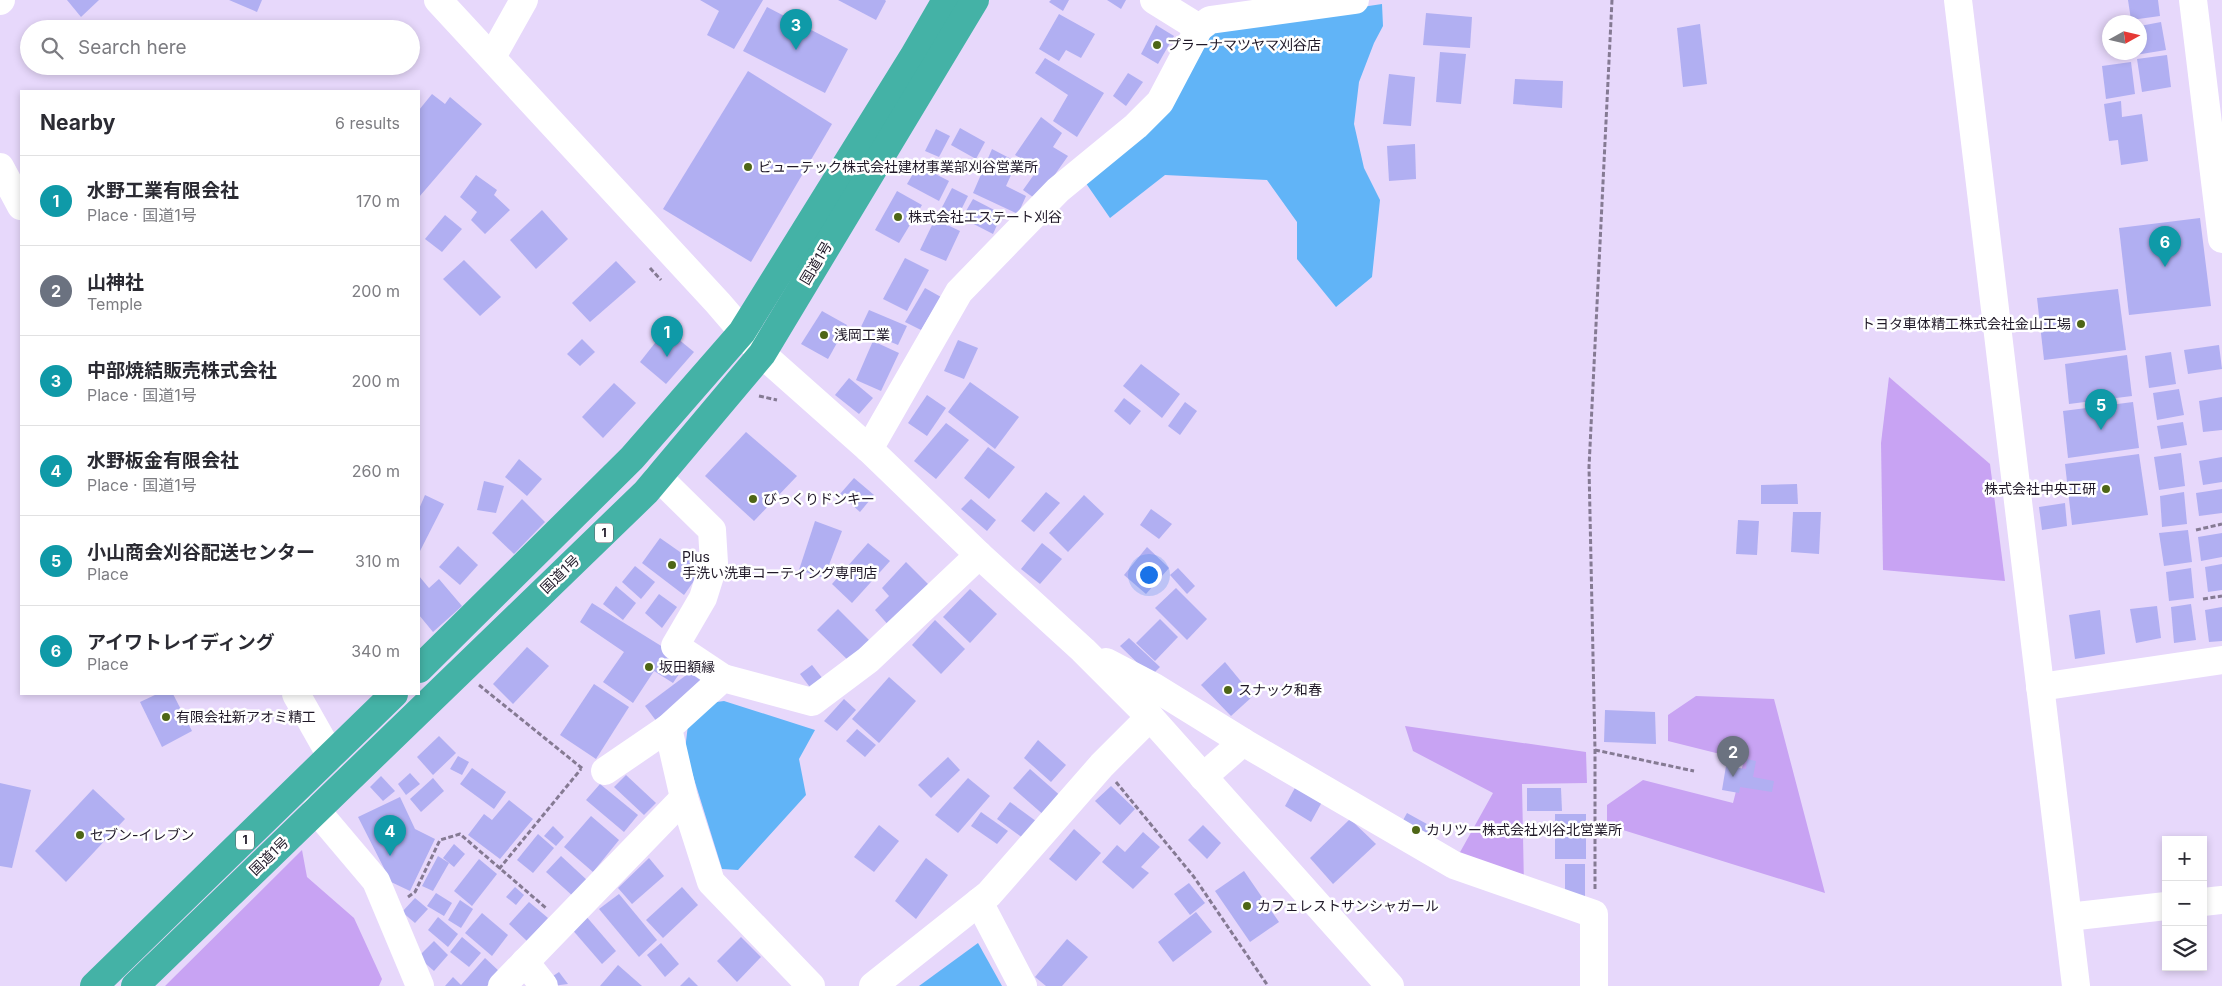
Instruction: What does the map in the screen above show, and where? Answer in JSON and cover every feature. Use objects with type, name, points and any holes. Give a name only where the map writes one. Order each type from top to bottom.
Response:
[{"type":"highway","name":"国道1号","points":[[420,668],[632,458],[742,332],[913,57],[946,0]]},
{"type":"highway","name":"国道1号","points":[[135,986],[646,492],[762,354],[975,0]]},
{"type":"highway","name":"国道1号","points":[[94,986],[393,695]]},
{"type":"street","points":[[438,0],[718,303],[762,354],[869,449],[979,555],[1083,650],[1150,717],[1390,986]]},
{"type":"street","points":[[492,57],[524,0]]},
{"type":"street","points":[[1154,0],[1199,28]]},
{"type":"street","points":[[869,449],[958,292],[1058,190],[1136,126],[1160,102],[1199,28],[1210,20],[1355,0]]},
{"type":"street","points":[[1958,0],[2076,986]]},
{"type":"street","points":[[2193,0],[2222,239]]},
{"type":"street","points":[[0,167],[20,204]]},
{"type":"street","points":[[658,477],[712,530],[714,563],[703,598],[675,646],[723,678],[812,702],[868,660],[979,555]]},
{"type":"street","points":[[1083,650],[1154,687],[1243,742],[1454,864],[1594,914],[1594,986]]},
{"type":"street","points":[[2040,687],[2222,660]]},
{"type":"street","points":[[593,770],[668,728],[723,678]]},
{"type":"street","points":[[297,695],[331,756]]},
{"type":"street","points":[[873,986],[989,894],[1102,765],[1150,717]]},
{"type":"street","points":[[668,728],[684,798],[711,882],[811,986]]},
{"type":"street","points":[[1203,777],[1243,742]]},
{"type":"street","points":[[502,986],[684,798]]},
{"type":"street","points":[[316,810],[376,881],[420,986]]},
{"type":"street","points":[[2207,902],[2222,900]]},
{"type":"street","points":[[979,902],[1023,986]]},
{"type":"street","points":[[2068,917],[2162,906]]},
{"type":"street","points":[[525,962],[544,986]]},
{"type":"path","points":[[1594,914],[1595,750],[1589,468],[1612,0]]},
{"type":"path","points":[[2196,530],[2222,524]]},
{"type":"path","points":[[2203,599],[2222,596]]},
{"type":"path","points":[[461,671],[593,770],[499,868]]},
{"type":"path","points":[[1595,750],[1694,771]]},
{"type":"path","points":[[1102,765],[1194,877],[1268,986]]},
{"type":"path","points":[[389,910],[415,892],[440,840],[460,834],[564,923]]},
{"type":"shaded area","points":[[1889,377],[1990,464],[2005,581],[1883,570],[1881,443]]},
{"type":"shaded area","points":[[1696,696],[1774,699],[1825,893],[1607,825],[1607,805],[1643,780],[1733,803],[1744,760],[1668,741],[1668,715]]},
{"type":"shaded area","points":[[1405,726],[1586,752],[1587,783],[1522,784],[1524,887],[1459,854],[1493,793],[1413,751]]},
{"type":"shaded area","points":[[302,850],[307,877],[354,918],[382,979],[379,986],[165,986]]},
{"type":"water","points":[[1382,4],[1383,26],[1374,43],[1359,82],[1354,124],[1364,168],[1380,200],[1372,277],[1336,307],[1297,259],[1297,222],[1267,180],[1165,175],[1110,218],[1083,179],[1172,107],[1214,29]]},
{"type":"water","points":[[724,701],[815,730],[799,759],[806,795],[738,870],[722,869],[685,750],[688,725],[709,703]]},
{"type":"water","points":[[978,943],[1002,986],[919,986]]},
{"type":"building","points":[[67,0],[99,0],[81,17]]},
{"type":"building","points":[[229,0],[262,0],[257,12]]},
{"type":"building","points":[[700,0],[763,0],[734,49],[707,35],[719,11]]},
{"type":"building","points":[[838,0],[885,0],[886,1],[876,20]]},
{"type":"building","points":[[1051,0],[1069,0],[1063,11],[1049,2]]},
{"type":"building","points":[[1107,0],[1126,0],[1121,9]]},
{"type":"building","points":[[2128,0],[2158,0],[2160,16],[2147,18],[2147,15],[2130,15]]},
{"type":"building","points":[[767,7],[848,49],[825,93],[743,51]]},
{"type":"building","points":[[1426,13],[1472,17],[1470,48],[1423,45]]},
{"type":"building","points":[[1059,14],[1095,34],[1081,58],[1066,50],[1059,61],[1039,49]]},
{"type":"building","points":[[2161,22],[2166,50],[2147,53],[2147,25]]},
{"type":"building","points":[[1700,24],[1707,84],[1683,87],[1677,28]]},
{"type":"building","name":"プラーナマツヤマ刈谷店","points":[[1156,25],[1174,36],[1158,64],[1141,54]]},
{"type":"building","points":[[1440,52],[1466,54],[1461,104],[1436,102]]},
{"type":"building","points":[[2167,55],[2171,87],[2142,92],[2137,60],[2147,60],[2147,58]]},
{"type":"building","points":[[1045,58],[1104,93],[1077,137],[1053,121],[1068,95],[1035,73]]},
{"type":"building","points":[[2131,62],[2135,94],[2106,99],[2102,66]]},
{"type":"building","name":"ビューテック株式会社建材事業部刈谷営業所","points":[[748,71],[832,124],[751,262],[663,209]]},
{"type":"building","points":[[1128,73],[1143,82],[1126,106],[1113,96]]},
{"type":"building","points":[[1389,74],[1415,77],[1411,126],[1383,124]]},
{"type":"building","points":[[1515,79],[1563,81],[1562,108],[1513,104]]},
{"type":"building","points":[[432,94],[445,104],[450,97],[482,124],[420,196],[420,109]]},
{"type":"building","points":[[2121,101],[2122,117],[2142,114],[2148,161],[2121,165],[2118,140],[2109,141],[2104,104]]},
{"type":"building","points":[[1041,117],[1062,133],[1053,147],[1068,156],[1037,200],[1023,190],[1038,169],[1015,155]]},
{"type":"building","points":[[960,128],[985,142],[976,159],[951,145]]},
{"type":"building","points":[[936,129],[950,136],[939,157],[925,151]]},
{"type":"building","points":[[1415,144],[1416,179],[1389,181],[1387,146]]},
{"type":"building","points":[[992,149],[1017,162],[1006,186],[1026,196],[1018,214],[973,193]]},
{"type":"building","points":[[918,165],[949,181],[939,201],[907,184]]},
{"type":"building","points":[[476,175],[497,190],[494,195],[510,210],[485,234],[471,220],[477,212],[460,197]]},
{"type":"building","points":[[952,188],[968,196],[955,222],[939,213]]},
{"type":"building","name":"株式会社エステート刈谷","points":[[897,191],[922,205],[899,243],[875,230]]},
{"type":"building","points":[[973,199],[1002,214],[993,234],[962,218]]},
{"type":"building","points":[[542,210],[568,239],[536,269],[510,240]]},
{"type":"building","points":[[445,215],[462,229],[442,252],[425,239]]},
{"type":"building","points":[[2200,218],[2211,306],[2129,315],[2119,228]]},
{"type":"building","points":[[935,219],[960,231],[946,261],[920,250]]},
{"type":"building","points":[[905,258],[929,270],[907,311],[883,299]]},
{"type":"building","points":[[464,260],[501,297],[480,316],[443,279]]},
{"type":"building","points":[[616,261],[636,282],[590,322],[572,303]]},
{"type":"building","points":[[925,288],[941,297],[921,330],[905,322]]},
{"type":"building","name":"トヨタ車体精工株式会社金山工場","points":[[2118,289],[2126,350],[2044,360],[2037,298]]},
{"type":"building","points":[[869,310],[907,326],[898,345],[860,329]]},
{"type":"building","name":"浅岡工業","points":[[822,311],[847,325],[828,359],[801,344]]},
{"type":"building","points":[[666,329],[694,352],[666,384],[640,362]]},
{"type":"building","points":[[582,339],[595,352],[580,366],[567,354]]},
{"type":"building","points":[[958,340],[978,348],[964,379],[944,371]]},
{"type":"building","points":[[873,341],[899,353],[881,391],[856,380]]},
{"type":"building","points":[[2219,345],[2222,369],[2188,374],[2184,350]]},
{"type":"building","points":[[2171,352],[2176,384],[2149,388],[2145,356]]},
{"type":"building","points":[[2127,355],[2132,396],[2069,404],[2065,364]]},
{"type":"building","points":[[1141,364],[1180,394],[1162,418],[1123,386]]},
{"type":"building","points":[[849,378],[873,398],[859,414],[835,395]]},
{"type":"building","points":[[970,382],[1019,417],[995,449],[948,412]]},
{"type":"building","points":[[614,383],[636,403],[603,438],[582,417]]},
{"type":"building","points":[[2179,389],[2184,415],[2157,420],[2153,393]]},
{"type":"building","points":[[927,395],[946,408],[927,436],[908,423]]},
{"type":"building","points":[[2222,397],[2222,430],[2203,432],[2199,401]]},
{"type":"building","points":[[1124,398],[1141,411],[1130,425],[1114,411]]},
{"type":"building","points":[[1185,402],[1197,411],[1180,435],[1168,426]]},
{"type":"building","points":[[2133,402],[2139,448],[2068,458],[2063,411]]},
{"type":"building","points":[[2183,422],[2187,445],[2161,449],[2157,426]]},
{"type":"building","points":[[946,423],[969,440],[936,479],[914,461]]},
{"type":"building","name":"びっくりドンキー","points":[[746,432],[797,476],[754,521],[705,476]]},
{"type":"building","points":[[988,447],[1015,467],[989,499],[964,478]]},
{"type":"building","points":[[2181,453],[2185,486],[2159,490],[2154,457]]},
{"type":"building","name":"株式会社中央工研","points":[[2139,454],[2148,515],[2072,525],[2065,464]]},
{"type":"building","points":[[2222,457],[2222,482],[2203,485],[2199,461]]},
{"type":"building","points":[[519,459],[542,479],[527,496],[505,477]]},
{"type":"building","points":[[854,478],[874,495],[860,512],[840,494]]},
{"type":"building","points":[[484,481],[504,486],[496,513],[477,510]]},
{"type":"building","points":[[1797,484],[1798,504],[1761,504],[1761,485]]},
{"type":"building","points":[[2222,489],[2222,513],[2199,516],[2196,493]]},
{"type":"building","points":[[1046,492],[1060,503],[1034,532],[1021,521]]},
{"type":"building","points":[[2184,492],[2187,524],[2162,527],[2160,496]]},
{"type":"building","points":[[425,495],[444,504],[420,551],[420,507]]},
{"type":"building","points":[[1084,495],[1104,514],[1068,552],[1049,533]]},
{"type":"building","points":[[522,499],[545,522],[514,554],[492,533]]},
{"type":"building","points":[[971,499],[996,520],[987,531],[961,509]]},
{"type":"building","points":[[2065,503],[2067,526],[2042,530],[2039,507]]},
{"type":"building","points":[[1151,509],[1172,524],[1159,539],[1140,525]]},
{"type":"building","points":[[1793,512],[1821,512],[1819,554],[1791,552]]},
{"type":"building","points":[[1738,520],[1759,521],[1757,555],[1736,554]]},
{"type":"building","points":[[815,521],[842,531],[824,578],[799,570]]},
{"type":"building","points":[[2188,530],[2192,562],[2164,566],[2159,533]]},
{"type":"building","points":[[2222,533],[2222,557],[2201,561],[2198,537]]},
{"type":"building","name":"Plus 手洗い洗車コーティング専門店","points":[[660,538],[703,568],[684,595],[642,563]]},
{"type":"building","points":[[868,543],[890,561],[852,603],[832,584]]},
{"type":"building","points":[[1042,543],[1062,559],[1040,584],[1021,569]]},
{"type":"building","points":[[458,546],[478,565],[460,585],[439,567]]},
{"type":"building","points":[[1147,547],[1169,568],[1146,594],[1124,575]]},
{"type":"building","points":[[906,562],[932,588],[891,628],[875,610],[889,596],[882,588]]},
{"type":"building","points":[[2222,564],[2222,590],[2208,592],[2205,567]]},
{"type":"building","points":[[635,566],[655,582],[641,599],[622,582]]},
{"type":"building","points":[[1178,568],[1195,586],[1187,594],[1170,575]]},
{"type":"building","points":[[2191,568],[2194,598],[2169,601],[2166,572]]},
{"type":"building","points":[[420,577],[429,588],[439,579],[462,606],[433,632],[420,616]]},
{"type":"building","points":[[616,586],[636,603],[623,620],[603,604]]},
{"type":"building","points":[[1176,588],[1207,619],[1187,640],[1155,608]]},
{"type":"building","points":[[970,589],[997,614],[970,643],[943,617]]},
{"type":"building","points":[[659,594],[677,607],[662,628],[645,613]]},
{"type":"building","name":"坂田額縁","points":[[592,603],[687,662],[673,683],[654,671],[633,703],[603,682],[624,652],[580,622]]},
{"type":"building","points":[[2191,604],[2196,640],[2174,643],[2171,607]]},
{"type":"building","points":[[2157,606],[2161,638],[2136,643],[2130,609]]},
{"type":"building","points":[[2222,607],[2222,641],[2209,642],[2205,610]]},
{"type":"building","points":[[838,609],[875,646],[855,667],[817,630]]},
{"type":"building","points":[[2100,610],[2105,654],[2075,659],[2069,615]]},
{"type":"building","points":[[1160,619],[1178,637],[1155,661],[1136,643]]},
{"type":"building","points":[[935,620],[965,649],[941,674],[912,645]]},
{"type":"building","points":[[1129,638],[1160,667],[1151,676],[1120,646]]},
{"type":"building","points":[[527,647],[549,666],[513,704],[493,684]]},
{"type":"building","name":"スナック和春","points":[[1225,662],[1253,696],[1231,716],[1201,685]]},
{"type":"building","points":[[812,665],[827,684],[815,694],[800,674]]},
{"type":"building","points":[[693,670],[705,685],[657,722],[645,706]]},
{"type":"building","points":[[889,677],[916,701],[879,743],[852,719]]},
{"type":"building","points":[[594,684],[629,707],[596,759],[560,735]]},
{"type":"building","name":"有限会社新アオミ精工","points":[[155,695],[174,695],[192,731],[162,747],[140,702]]},
{"type":"building","points":[[844,699],[856,710],[837,731],[824,721]]},
{"type":"building","points":[[1605,710],[1655,712],[1656,744],[1604,742]]},
{"type":"building","points":[[857,729],[876,745],[865,757],[846,741]]},
{"type":"building","points":[[439,736],[456,753],[433,775],[417,757]]},
{"type":"building","points":[[1038,740],[1066,765],[1051,782],[1024,758]]},
{"type":"building","points":[[458,756],[469,762],[462,775],[450,769]]},
{"type":"building","points":[[948,757],[960,770],[931,798],[918,785]]},
{"type":"building","points":[[1747,759],[1756,761],[1753,777],[1774,781],[1772,792],[1740,787],[1739,793],[1722,790],[1726,766],[1746,769]]},
{"type":"building","points":[[472,768],[506,792],[494,809],[460,784]]},
{"type":"building","points":[[1030,769],[1063,798],[1046,817],[1013,788]]},
{"type":"building","points":[[410,773],[420,784],[406,795],[398,784]]},
{"type":"building","points":[[626,775],[656,803],[644,815],[614,787]]},
{"type":"building","points":[[381,776],[395,791],[383,801],[370,787]]},
{"type":"building","points":[[433,778],[444,791],[421,812],[410,799]]},
{"type":"building","points":[[968,778],[990,796],[958,833],[935,815]]},
{"type":"building","points":[[0,783],[31,790],[12,868],[0,866]]},
{"type":"building","points":[[600,784],[638,815],[624,832],[586,800]]},
{"type":"building","points":[[1111,786],[1135,809],[1120,825],[1095,801]]},
{"type":"building","points":[[1296,786],[1322,802],[1311,822],[1285,806]]},
{"type":"building","points":[[1527,788],[1561,788],[1562,811],[1527,811]]},
{"type":"building","name":"セブン-イレブン","points":[[93,789],[125,819],[66,882],[35,851]]},
{"type":"building","points":[[400,797],[415,829],[435,839],[410,891],[391,882],[358,817]]},
{"type":"building","points":[[509,800],[533,819],[500,859],[468,835],[484,814],[492,820]]},
{"type":"building","points":[[1010,802],[1040,824],[1027,841],[997,819]]},
{"type":"building","points":[[981,812],[1008,831],[997,844],[971,826]]},
{"type":"building","name":"カリツー株式会社刈谷北営業所","points":[[1407,813],[1436,829],[1425,848],[1397,831]]},
{"type":"building","points":[[1555,814],[1586,814],[1586,859],[1555,859]]},
{"type":"building","points":[[591,816],[619,840],[593,872],[564,847]]},
{"type":"building","points":[[1350,819],[1376,844],[1333,884],[1310,858]]},
{"type":"building","points":[[879,825],[899,841],[874,872],[854,857]]},
{"type":"building","points":[[1203,825],[1221,843],[1207,859],[1188,840]]},
{"type":"building","points":[[553,826],[564,837],[556,846],[544,836]]},
{"type":"building","points":[[1074,829],[1101,853],[1076,881],[1049,859]]},
{"type":"building","points":[[1143,832],[1160,847],[1141,867],[1149,873],[1133,889],[1102,862],[1117,845],[1125,852]]},
{"type":"building","points":[[538,834],[554,848],[533,873],[517,860]]},
{"type":"building","points":[[454,844],[465,854],[454,867],[443,858]]},
{"type":"building","points":[[438,856],[449,863],[433,891],[422,886]]},
{"type":"building","points":[[561,856],[588,881],[574,897],[546,872]]},
{"type":"building","points":[[649,858],[664,876],[632,904],[618,888]]},
{"type":"building","points":[[926,858],[948,875],[916,919],[895,901]]},
{"type":"building","points":[[479,859],[497,874],[472,906],[454,891]]},
{"type":"building","points":[[1565,864],[1585,864],[1585,901],[1565,902]]},
{"type":"building","name":"カフェレストサンシャガール","points":[[1244,871],[1279,922],[1250,942],[1215,891]]},
{"type":"building","points":[[1189,883],[1205,903],[1190,915],[1174,894]]},
{"type":"building","points":[[515,887],[524,895],[516,905],[506,897]]},
{"type":"building","points":[[682,887],[698,905],[663,938],[646,920]]},
{"type":"building","points":[[436,893],[452,903],[444,916],[427,906]]},
{"type":"building","points":[[619,894],[657,940],[639,957],[599,909]]},
{"type":"building","points":[[415,898],[428,909],[415,923],[402,912]]},
{"type":"building","points":[[460,900],[473,909],[461,928],[448,920]]},
{"type":"building","points":[[529,902],[548,918],[527,941],[509,924]]},
{"type":"building","points":[[1196,912],[1212,932],[1173,962],[1158,942]]},
{"type":"building","points":[[482,913],[508,935],[492,956],[465,933]]},
{"type":"building","points":[[585,915],[616,951],[602,964],[570,927]]},
{"type":"building","points":[[438,917],[458,934],[448,947],[428,930]]},
{"type":"building","points":[[462,937],[481,953],[469,967],[450,952]]},
{"type":"building","points":[[741,937],[761,957],[737,982],[717,961]]},
{"type":"building","points":[[1067,939],[1088,957],[1062,986],[1046,986],[1035,977]]},
{"type":"building","points":[[434,941],[448,955],[434,971],[418,957]]},
{"type":"building","points":[[661,943],[679,964],[665,977],[647,955]]},
{"type":"building","points":[[485,958],[500,972],[487,986],[445,986],[453,977],[461,985]]},
{"type":"building","points":[[618,965],[642,986],[600,986]]},
{"type":"building","points":[[559,972],[568,984],[552,986],[547,980]]},
{"type":"building","points":[[689,977],[698,986],[680,986]]},
{"type":"place","name":"プラーナマツヤマ刈谷店","points":[[1157,45]]},
{"type":"place","name":"中部焼結販売株式会社","points":[[796,50]]},
{"type":"place","name":"ビューテック株式会社建材事業部刈谷営業所","points":[[748,167]]},
{"type":"place","name":"株式会社エステート刈谷","points":[[898,217]]},
{"type":"place","name":"アイワトレイディング","points":[[2165,267]]},
{"type":"place","name":"トヨタ車体精工株式会社金山工場","points":[[2081,324]]},
{"type":"place","name":"浅岡工業","points":[[824,335]]},
{"type":"place","name":"水野工業有限会社","points":[[667,357]]},
{"type":"place","name":"小山商会刈谷配送センター","points":[[2101,430]]},
{"type":"place","name":"株式会社中央工研","points":[[2106,489]]},
{"type":"place","name":"びっくりドンキー","points":[[753,499]]},
{"type":"place","name":"Plus 手洗い洗車コーティング専門店","points":[[672,565]]},
{"type":"place","name":"坂田額縁","points":[[649,667]]},
{"type":"place","name":"スナック和春","points":[[1228,690]]},
{"type":"place","name":"有限会社新アオミ精工","points":[[166,717]]},
{"type":"place","name":"山神社","points":[[1733,777]]},
{"type":"place","name":"カリツー株式会社刈谷北営業所","points":[[1416,830]]},
{"type":"place","name":"セブン-イレブン","points":[[80,835]]},
{"type":"place","name":"水野板金有限会社","points":[[390,856]]},
{"type":"place","name":"カフェレストサンシャガール","points":[[1247,906]]}]
